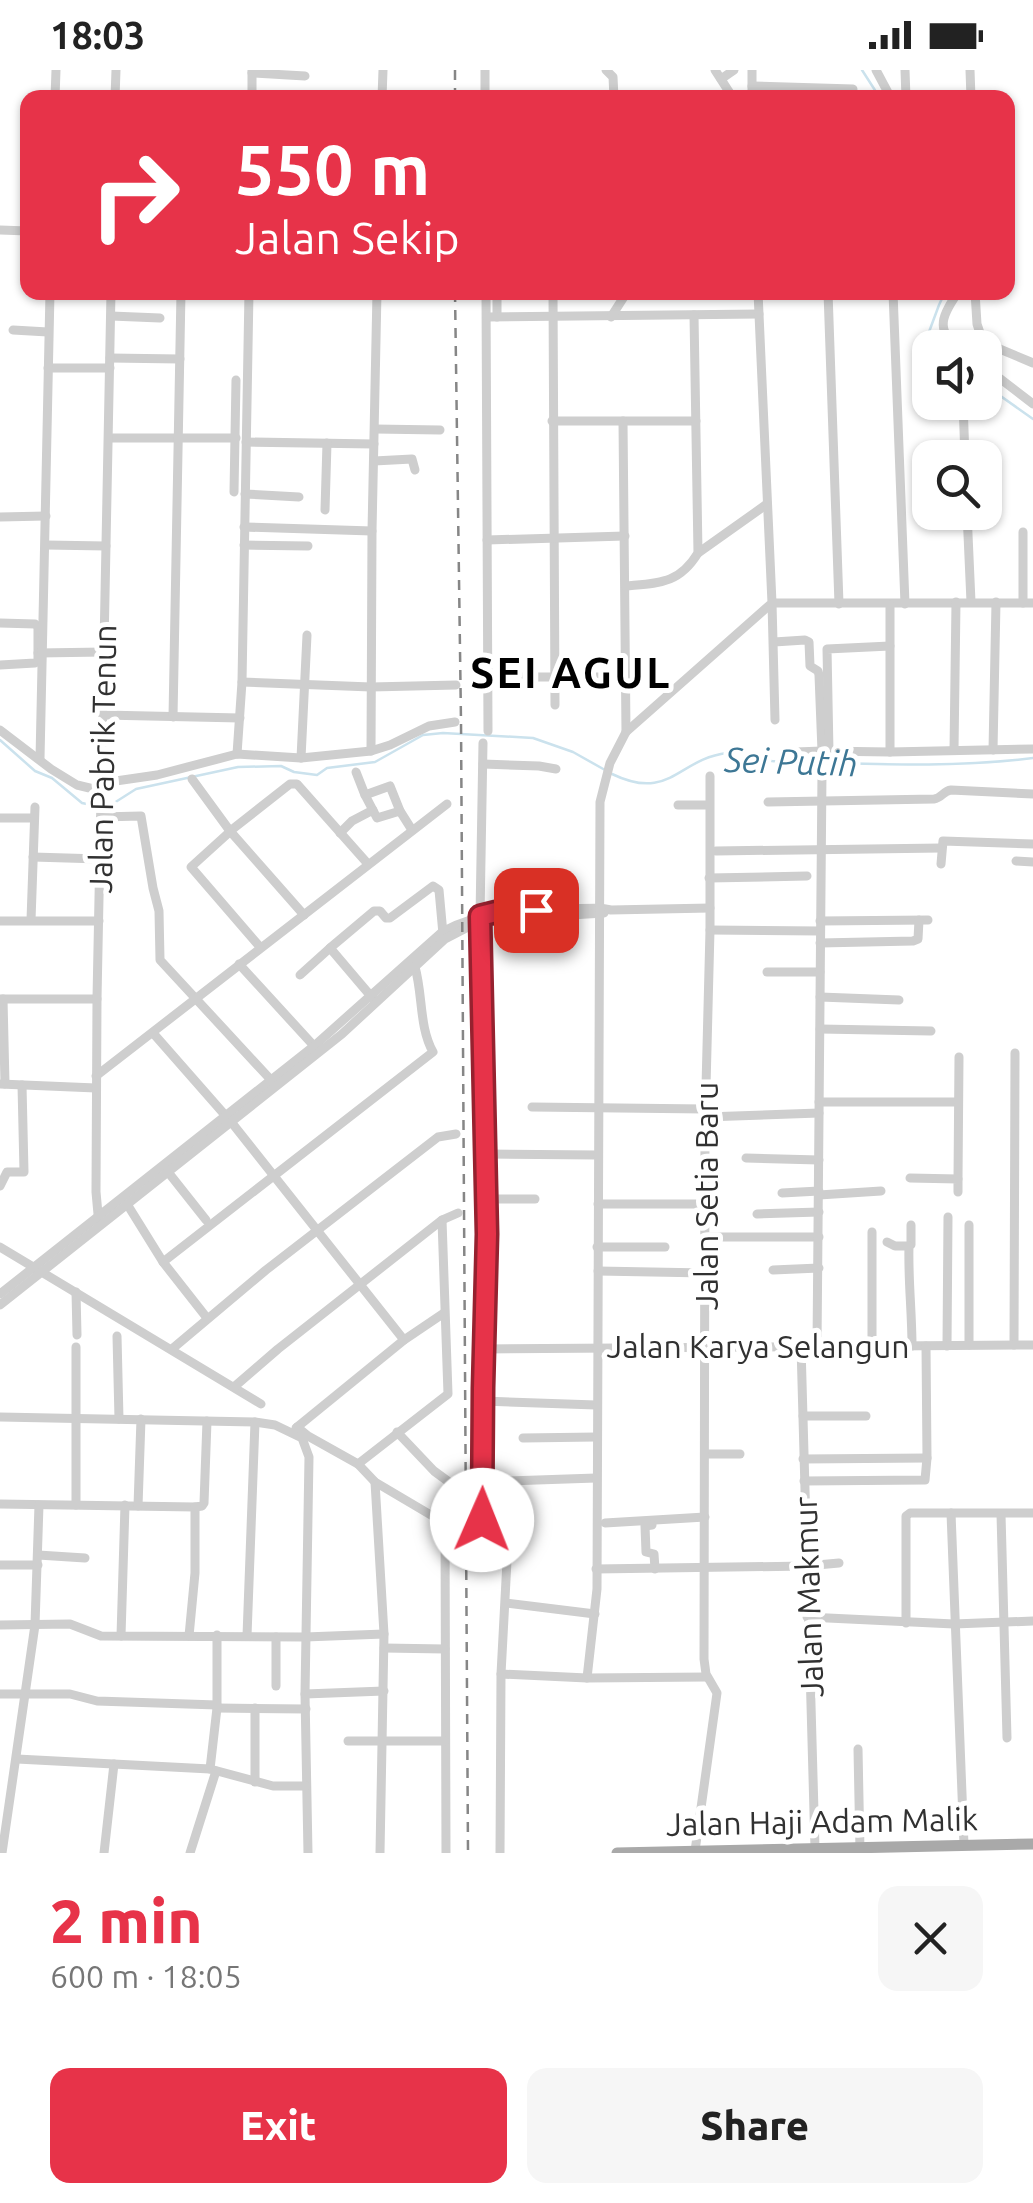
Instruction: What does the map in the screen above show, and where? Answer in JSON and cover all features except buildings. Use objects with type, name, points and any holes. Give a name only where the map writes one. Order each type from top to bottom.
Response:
[{"type":"main road","name":"Jalan Haji Adam Malik","points":[[617,1853],[1032,1844]]},
{"type":"street","points":[[718,74],[734,70]]},
{"type":"street","points":[[252,72],[305,76]]},
{"type":"street","points":[[820,90],[854,89]]},
{"type":"street","points":[[40,760],[50,300]]},
{"type":"street","name":"Jalan Pabrik Tenun","points":[[98,1221],[97,999],[112,300]]},
{"type":"street","points":[[173,717],[181,300]]},
{"type":"street","points":[[234,492],[241,440],[249,300]]},
{"type":"street","points":[[370,751],[377,300]]},
{"type":"street","points":[[488,300],[492,317]]},
{"type":"street","points":[[488,731],[487,540],[495,300]]},
{"type":"street","points":[[552,300],[555,705]]},
{"type":"street","points":[[612,317],[622,300]]},
{"type":"street","points":[[758,300],[775,720]]},
{"type":"street","points":[[828,300],[839,604]]},
{"type":"street","points":[[893,300],[905,604]]},
{"type":"street","points":[[942,330],[942,322],[954,300]]},
{"type":"street","points":[[976,300],[982,342],[1033,363]]},
{"type":"street","points":[[694,314],[698,553]]},
{"type":"street","points":[[492,317],[759,314]]},
{"type":"street","points":[[111,316],[160,318]]},
{"type":"street","points":[[13,330],[48,332]]},
{"type":"street","points":[[48,368],[180,359]]},
{"type":"street","points":[[236,380],[246,494],[237,754]]},
{"type":"street","points":[[1002,380],[1033,404]]},
{"type":"street","points":[[624,420],[626,732]]},
{"type":"street","points":[[552,421],[696,421]]},
{"type":"street","points":[[375,429],[440,430]]},
{"type":"street","points":[[108,438],[178,436],[374,444]]},
{"type":"street","points":[[325,510],[327,443]]},
{"type":"street","points":[[374,461],[412,459],[415,470]]},
{"type":"street","points":[[246,494],[299,497]]},
{"type":"street","points":[[626,586],[668,582],[689,567],[698,553],[767,504]]},
{"type":"street","points":[[0,516],[46,516]]},
{"type":"street","points":[[244,527],[372,531]]},
{"type":"street","points":[[968,530],[971,602]]},
{"type":"street","points":[[587,1678],[596,1569],[598,1108],[604,911],[600,802],[610,763],[626,732],[772,603],[1028,603],[1023,532]]},
{"type":"street","points":[[487,540],[625,536]]},
{"type":"street","points":[[244,544],[308,546]]},
{"type":"street","points":[[46,545],[106,546]]},
{"type":"street","points":[[954,750],[956,602]]},
{"type":"street","points":[[992,750],[996,602]]},
{"type":"street","points":[[890,604],[890,752]]},
{"type":"street","points":[[0,623],[35,624],[41,653],[35,663],[0,664]]},
{"type":"street","points":[[301,758],[307,635]]},
{"type":"street","points":[[774,642],[809,642],[811,668],[819,675],[826,751]]},
{"type":"street","points":[[826,751],[828,648],[890,646]]},
{"type":"street","points":[[41,653],[104,652]]},
{"type":"street","points":[[489,677],[625,677]]},
{"type":"street","points":[[242,682],[371,687],[456,685]]},
{"type":"street","points":[[103,715],[240,718]]},
{"type":"street","points":[[0,730],[76,785],[102,790],[237,754],[301,758],[370,751],[429,726],[454,722]]},
{"type":"street","points":[[482,1520],[487,1200],[481,920],[483,743]]},
{"type":"street","points":[[796,752],[1033,750]]},
{"type":"street","points":[[483,764],[556,769]]},
{"type":"street","points":[[356,772],[378,818],[400,811]]},
{"type":"street","points":[[817,1346],[822,772]]},
{"type":"street","name":"Jalan Setia Baru","points":[[695,1851],[717,1692],[707,1677],[704,1660],[710,776]]},
{"type":"street","points":[[192,779],[230,831],[304,915]]},
{"type":"street","points":[[260,947],[192,870],[192,865],[292,783],[368,864]]},
{"type":"street","points":[[364,795],[390,786],[412,830]]},
{"type":"street","points":[[768,802],[934,799],[951,790],[1033,794]]},
{"type":"street","points":[[96,1076],[447,804]]},
{"type":"street","points":[[678,805],[710,804]]},
{"type":"street","points":[[340,833],[373,810]]},
{"type":"street","points":[[0,818],[35,812],[31,920]]},
{"type":"street","points":[[102,813],[140,815],[159,911],[160,960],[271,1080]]},
{"type":"street","points":[[940,864],[942,844]]},
{"type":"street","points":[[716,851],[1033,844]]},
{"type":"street","points":[[33,857],[100,858]]},
{"type":"street","points":[[1016,862],[1033,862]]},
{"type":"street","points":[[709,878],[807,876]]},
{"type":"street","points":[[98,1221],[168,1172],[415,967],[444,935],[439,890],[433,886],[390,918],[374,911],[300,976]]},
{"type":"street","points":[[0,1305],[38,1269],[374,1000],[444,935],[496,912],[710,908]]},
{"type":"street","points":[[0,921],[99,920]]},
{"type":"street","points":[[710,930],[924,920],[918,939],[913,942],[820,944]]},
{"type":"street","points":[[330,948],[374,1000]]},
{"type":"street","points":[[239,964],[314,1046]]},
{"type":"street","points":[[164,1262],[433,1052],[426,1035],[415,967]]},
{"type":"street","points":[[768,972],[820,972]]},
{"type":"street","points":[[820,997],[899,1000]]},
{"type":"street","points":[[96,1088],[2,1084],[1,999],[97,999]]},
{"type":"street","points":[[820,1029],[931,1031]]},
{"type":"street","points":[[153,1034],[230,1119],[404,1340]]},
{"type":"street","points":[[1014,1344],[1015,1054]]},
{"type":"street","points":[[958,1192],[959,1057]]},
{"type":"street","points":[[0,1186],[7,1172],[24,1172],[22,1084]]},
{"type":"street","points":[[532,1106],[705,1113],[958,1102]]},
{"type":"street","points":[[172,1348],[438,1137],[456,1134]]},
{"type":"street","points":[[486,1154],[598,1155]]},
{"type":"street","points":[[746,1158],[819,1160]]},
{"type":"street","points":[[168,1172],[206,1220]]},
{"type":"street","points":[[910,1178],[958,1179]]},
{"type":"street","points":[[782,1192],[881,1191]]},
{"type":"street","points":[[487,1200],[535,1199]]},
{"type":"street","points":[[127,1204],[164,1262],[207,1318]]},
{"type":"street","points":[[598,1204],[705,1204]]},
{"type":"street","points":[[757,1214],[819,1212]]},
{"type":"street","points":[[234,1387],[442,1220],[458,1213]]},
{"type":"street","points":[[947,1346],[948,1216]]},
{"type":"street","points":[[358,1464],[448,1394],[442,1220]]},
{"type":"street","points":[[911,1224],[908,1246],[912,1346]]},
{"type":"street","points":[[968,1346],[969,1224]]},
{"type":"street","points":[[872,1232],[872,1346]]},
{"type":"street","points":[[706,1237],[819,1237]]},
{"type":"street","points":[[887,1242],[908,1246]]},
{"type":"street","points":[[0,1247],[261,1404]]},
{"type":"street","points":[[598,1247],[666,1247]]},
{"type":"street","points":[[773,1270],[819,1268]]},
{"type":"street","points":[[0,1294],[38,1269]]},
{"type":"street","points":[[598,1271],[706,1273]]},
{"type":"street","points":[[76,1292],[76,1334]]},
{"type":"street","points":[[294,1430],[444,1312]]},
{"type":"street","points":[[117,1336],[118,1419]]},
{"type":"street","name":"Jalan Karya Selangun","points":[[484,1348],[1033,1345]]},
{"type":"street","name":"Jalan Makmur","points":[[801,1346],[815,1848]]},
{"type":"street","points":[[804,1481],[925,1480],[926,1346]]},
{"type":"street","points":[[76,1348],[76,1506]]},
{"type":"street","points":[[248,1636],[250,1397]]},
{"type":"street","points":[[483,1402],[596,1405]]},
{"type":"street","points":[[802,1416],[866,1416]]},
{"type":"street","points":[[0,1417],[208,1420],[275,1425],[308,1436],[358,1464],[375,1482],[441,1521],[445,1530],[446,1853]]},
{"type":"street","points":[[138,1506],[141,1419]]},
{"type":"street","points":[[0,1504],[202,1506],[208,1420]]},
{"type":"street","points":[[294,1430],[309,1456],[305,1694],[308,1853]]},
{"type":"street","points":[[397,1432],[449,1482]]},
{"type":"street","points":[[523,1438],[596,1437]]},
{"type":"street","points":[[706,1454],[740,1454]]},
{"type":"street","points":[[803,1460],[927,1458]]},
{"type":"street","points":[[483,1482],[596,1478]]},
{"type":"street","points":[[375,1482],[384,1634],[380,1853]]},
{"type":"street","points":[[2,1853],[35,1625],[39,1505]]},
{"type":"street","points":[[121,1636],[125,1505]]},
{"type":"street","points":[[189,1636],[195,1508]]},
{"type":"street","points":[[906,1623],[904,1518],[910,1513],[1033,1513]]},
{"type":"street","points":[[951,1514],[964,1846]]},
{"type":"street","points":[[1001,1514],[1007,1738]]},
{"type":"street","points":[[605,1523],[705,1517]]},
{"type":"street","points":[[655,1570],[654,1554],[646,1552],[645,1526],[656,1525],[656,1520]]},
{"type":"street","points":[[0,1565],[86,1558]]},
{"type":"street","points":[[500,1853],[500,1674],[507,1562]]},
{"type":"street","points":[[596,1569],[839,1563]]},
{"type":"street","points":[[506,1602],[594,1614]]},
{"type":"street","points":[[807,1617],[906,1623],[1033,1622]]},
{"type":"street","points":[[0,1625],[70,1624],[101,1636],[384,1634]]},
{"type":"street","points":[[190,1853],[213,1770],[217,1635]]},
{"type":"street","points":[[276,1637],[276,1686]]},
{"type":"street","points":[[384,1648],[445,1648]]},
{"type":"street","points":[[500,1674],[707,1677]]},
{"type":"street","points":[[305,1694],[384,1691]]},
{"type":"street","points":[[0,1694],[70,1694],[97,1701],[306,1709]]},
{"type":"street","points":[[255,1708],[256,1782]]},
{"type":"street","points":[[348,1741],[445,1741]]},
{"type":"street","points":[[858,1749],[860,1850]]},
{"type":"street","points":[[17,1759],[213,1770],[281,1788],[306,1786]]},
{"type":"street","points":[[104,1853],[114,1764]]},
{"type":"waterway","points":[[862,70],[875,90]]},
{"type":"waterway","points":[[930,330],[941,300]]},
{"type":"waterway","points":[[1002,397],[1033,419]]},
{"type":"waterway","name":"Sei Putih","points":[[104,806],[136,789],[238,767],[281,766],[317,775],[327,768],[375,762],[423,735],[443,733],[533,738],[573,752],[605,770]]},
{"type":"waterway","name":"Sei Putih","points":[[0,740],[35,771],[52,778],[82,803],[96,806]]},
{"type":"waterway","name":"Sei Putih","points":[[612,774],[632,781],[661,781],[710,757],[733,753],[777,762],[884,764],[1033,758]]},
{"type":"railway","points":[[455,70],[455,90]]},
{"type":"railway","points":[[455,300],[468,1853]]},
{"type":"district","name":"SEI AGUL","points":[[571,672]]},
{"type":"route","points":[[482,1520],[487,1234],[480,916],[536,910]]}]
